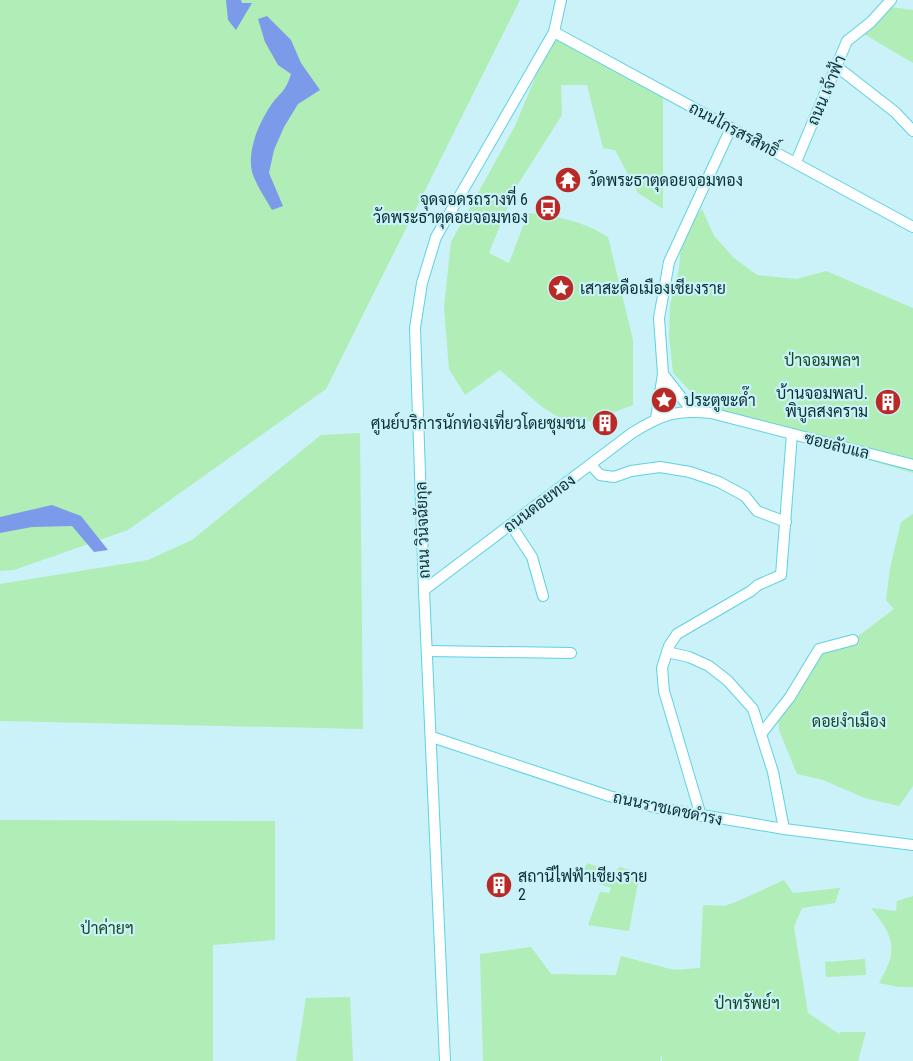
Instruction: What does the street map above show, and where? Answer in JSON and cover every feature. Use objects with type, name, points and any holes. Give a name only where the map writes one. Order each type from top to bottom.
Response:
[{"type":"street","name":"ถนน วินิจฉัยกุล","points":[[445,1061],[415,328],[422,283],[436,237],[554,32],[561,0]]},
{"type":"street","name":"ถนน เจ้าฟ้า","points":[[796,162],[847,41],[871,22],[891,0]]},
{"type":"street","name":"ถนนไกรสรสิทธิ์","points":[[554,32],[913,227]]},
{"type":"street","points":[[836,66],[895,112],[913,131]]},
{"type":"street","points":[[656,418],[663,374],[659,318],[669,262],[731,128]]},
{"type":"street","points":[[663,374],[692,411]]},
{"type":"street","name":"ซอยลับแล","points":[[656,418],[673,412],[711,413],[912,466]]},
{"type":"street","name":"ถนนดอยทอง","points":[[424,590],[656,418]]},
{"type":"street","points":[[701,816],[666,700],[662,668],[667,652],[677,634],[758,585],[781,575],[792,434]]},
{"type":"street","points":[[591,465],[600,475],[614,477],[631,471],[660,467],[690,472],[719,482],[745,496],[757,511],[786,522]]},
{"type":"street","points":[[511,525],[532,557],[543,596]]},
{"type":"street","points":[[762,733],[790,697],[819,649],[853,640]]},
{"type":"street","points":[[428,651],[571,653]]},
{"type":"street","points":[[667,652],[689,657],[709,666],[728,681],[753,709],[773,772],[784,829]]},
{"type":"street","name":"ถนนราชเดชดำรง","points":[[432,737],[609,796],[701,816],[913,845]]},
{"type":"green space","points":[[0,0],[520,0],[326,389],[128,530],[14,570],[0,571]]},
{"type":"green space","points":[[890,7],[913,10],[913,63],[859,31]]},
{"type":"green space","points":[[554,32],[663,91],[663,209],[638,193],[615,150],[603,148],[587,85],[561,85],[562,115],[515,189],[489,253],[509,263],[528,213],[570,220],[608,237],[633,340],[633,405],[573,427],[541,406],[500,370],[465,395],[449,369],[444,307],[451,242],[515,126]]},
{"type":"green space","name":"ป่าจอมพลฯ","points":[[702,209],[714,236],[734,258],[757,275],[797,279],[826,271],[913,308],[913,473],[711,413],[673,373],[669,336],[670,305],[679,269],[682,232]]},
{"type":"green space","points":[[360,433],[363,729],[0,721],[0,584],[148,560],[192,540],[321,435]]},
{"type":"green space","name":"ดอยงำเมือง","points":[[913,514],[913,786],[899,806],[865,798],[823,780],[797,774],[779,730],[778,713],[826,646],[853,640],[894,609],[886,600],[890,568],[901,522]]},
{"type":"green space","name":"ป่าค่ายฯ","points":[[0,820],[275,821],[275,940],[213,945],[213,1061],[0,1061]]},
{"type":"green space","points":[[587,863],[615,873],[619,867],[640,872],[629,931],[588,925],[600,892],[609,893],[611,888],[581,877]]},
{"type":"green space","name":"ป่าทรัพย์ฯ","points":[[784,880],[793,893],[840,888],[835,903],[802,908],[794,927],[808,1013],[839,1034],[840,1032],[866,1032],[858,1061],[662,1061],[662,1054],[660,1061],[483,1061],[480,954],[531,947],[551,974],[616,975],[621,956],[674,970],[700,968],[703,905],[724,906]]},
{"type":"green space","points":[[913,896],[913,987],[879,983],[889,961],[891,944],[885,927],[871,908],[896,911],[897,901]]},
{"type":"green space","points":[[865,959],[866,975],[826,977],[825,962]]},
{"type":"green space","points":[[350,997],[353,1061],[296,1061],[306,998]]},
{"type":"water","points":[[226,0],[252,3],[236,30],[228,20]]},
{"type":"water","points":[[267,16],[291,40],[301,63],[320,90],[298,104],[274,150],[269,173],[283,206],[272,210],[252,172],[251,155],[262,120],[285,88],[291,74],[278,65],[265,42],[258,19]]},
{"type":"water","points":[[52,505],[81,516],[108,550],[94,552],[72,526],[32,527],[0,533],[0,517]]},
{"type":"place","name":"วัดพระธาตุดอยจอมทอง","points":[[568,180]]},
{"type":"place","name":"จุดจอดรถรางที่ 6 วัดพระธาตุดอยจอมทอง","points":[[548,208]]},
{"type":"place","name":"เสาสะดือเมืองเชียงราย","points":[[561,288]]},
{"type":"place","name":"ประตูขะด๊ำ","points":[[664,400]]},
{"type":"place","name":"บ้านจอมพลป. พิบูลสงคราม","points":[[888,402]]},
{"type":"place","name":"ศูนย์บริการนักท่องเที่ยวโดยชุมชน","points":[[605,423]]},
{"type":"place","name":"สถานีไฟฟ้าเชียงราย 2","points":[[499,885]]}]
